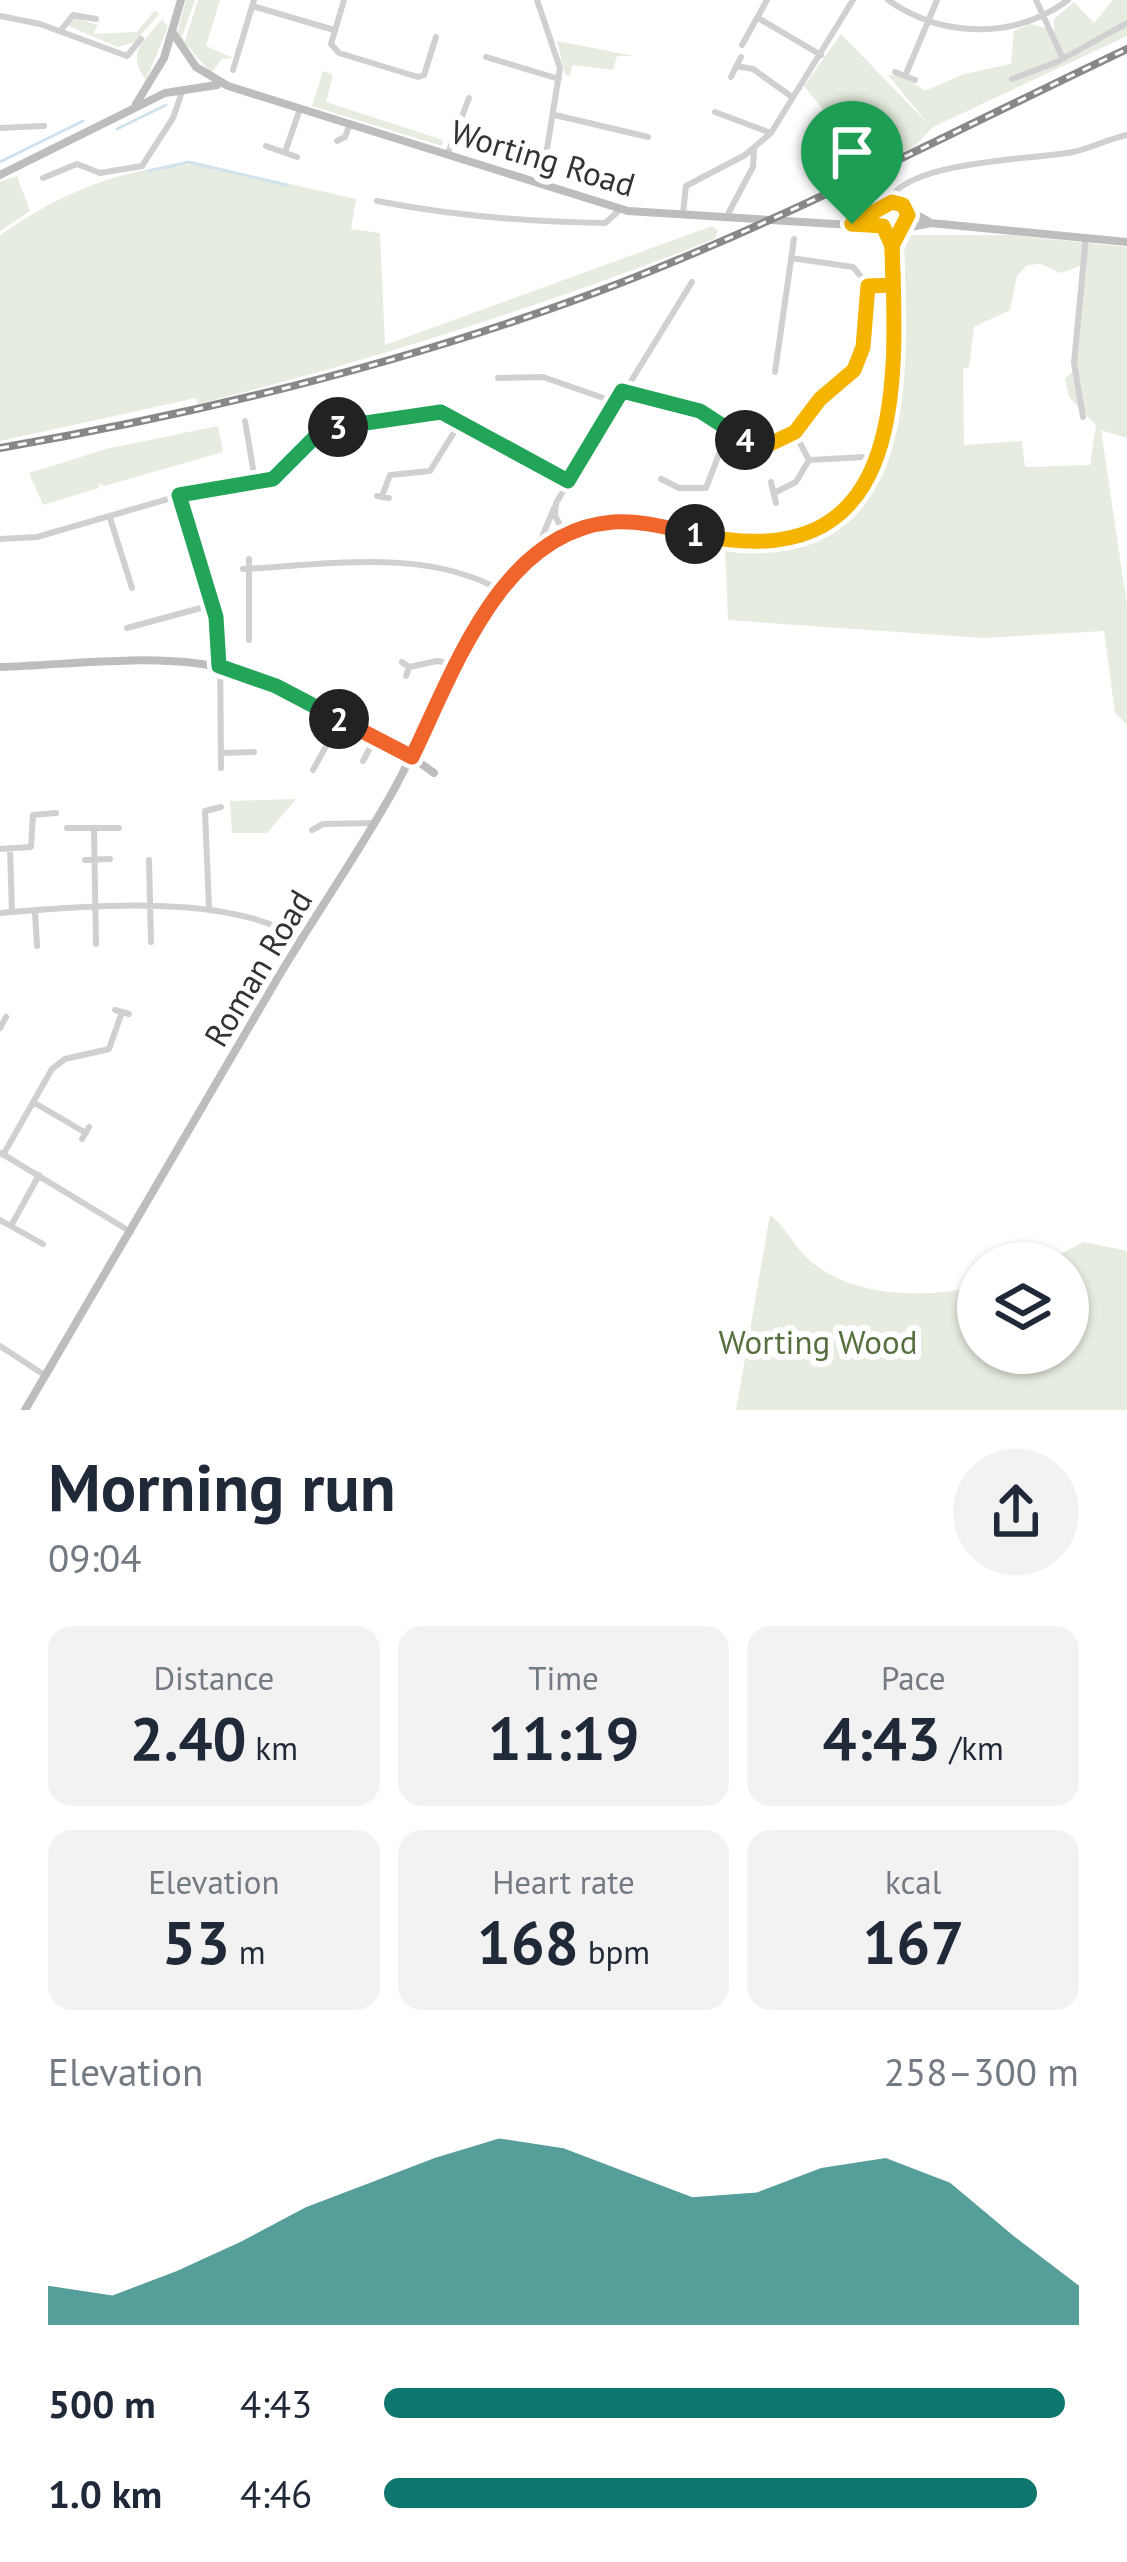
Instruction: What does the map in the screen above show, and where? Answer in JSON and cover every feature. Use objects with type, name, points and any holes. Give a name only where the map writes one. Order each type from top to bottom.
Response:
[{"type":"street","points":[[135,105],[164,58],[182,0]]},
{"type":"street","points":[[344,0],[331,44],[339,52],[418,77],[424,75],[436,38]]},
{"type":"street","points":[[537,0],[560,79],[542,180]]},
{"type":"street","points":[[742,45],[767,0]]},
{"type":"street","points":[[682,217],[686,186],[754,149],[771,133],[853,0]]},
{"type":"street","points":[[888,0],[925,22],[988,29],[1043,15],[1068,0]]},
{"type":"street","points":[[906,74],[937,0]]},
{"type":"street","points":[[1036,0],[1063,59]]},
{"type":"street","points":[[233,70],[254,3],[334,30]]},
{"type":"street","points":[[0,16],[61,30],[127,56],[141,39]]},
{"type":"street","points":[[61,30],[73,16],[96,19]]},
{"type":"street","points":[[758,18],[821,55]]},
{"type":"street","points":[[1012,79],[1063,59],[1127,23]]},
{"type":"street","points":[[43,178],[77,164],[100,173],[142,166],[194,72],[173,33]]},
{"type":"street","points":[[487,57],[560,79]]},
{"type":"street","points":[[730,77],[741,57]]},
{"type":"street","points":[[164,58],[188,59]]},
{"type":"street","name":"Worting Road","points":[[188,59],[228,86],[542,180],[621,209],[893,229],[931,223],[1127,242]]},
{"type":"street","points":[[736,66],[753,69],[792,97]]},
{"type":"street","points":[[895,72],[915,80]]},
{"type":"street","points":[[154,77],[178,108]]},
{"type":"street","name":"Worting Road","points":[[185,87],[228,86]]},
{"type":"street","points":[[0,175],[135,105],[185,87]]},
{"type":"street","points":[[448,153],[469,98]]},
{"type":"street","points":[[728,102],[720,113],[771,133]]},
{"type":"street","points":[[286,152],[300,109]]},
{"type":"street","points":[[555,115],[648,137]]},
{"type":"street","points":[[337,140],[345,137],[350,124]]},
{"type":"street","points":[[0,128],[39,128]]},
{"type":"street","points":[[883,208],[892,192],[965,164],[1078,151],[1127,135]]},
{"type":"street","points":[[266,146],[297,157]]},
{"type":"street","points":[[743,208],[732,208],[753,167],[754,149]]},
{"type":"street","points":[[554,508],[566,534],[598,524],[634,522],[767,544],[799,537],[838,515],[869,480],[890,418],[896,375],[893,229],[904,206],[906,186]]},
{"type":"street","points":[[377,201],[457,218],[530,221],[605,223],[621,209]]},
{"type":"street","points":[[883,208],[904,206]]},
{"type":"street","name":"Worting Road","points":[[904,206],[931,223]]},
{"type":"street","points":[[883,208],[893,229]]},
{"type":"street","name":"Worting Road","points":[[852,224],[883,208]]},
{"type":"street","points":[[1083,417],[1074,347],[1086,237]]},
{"type":"street","points":[[775,372],[794,239]]},
{"type":"street","points":[[622,391],[700,411],[727,433],[768,445],[795,432],[820,399],[854,370],[863,347],[868,286],[854,267],[791,258]]},
{"type":"street","name":"Roman Road","points":[[535,554],[568,481],[674,301],[692,282]]},
{"type":"street","points":[[868,286],[893,285]]},
{"type":"street","points":[[498,378],[552,379],[615,402]]},
{"type":"street","points":[[511,391],[512,379]]},
{"type":"street","points":[[0,539],[37,537],[179,495],[280,476],[303,447],[334,428],[431,411],[461,421],[568,481]]},
{"type":"street","points":[[245,421],[252,433],[255,480]]},
{"type":"street","points":[[383,497],[390,475],[430,471],[461,421]]},
{"type":"street","points":[[795,432],[809,460]]},
{"type":"street","points":[[712,502],[706,488],[727,433]]},
{"type":"street","points":[[809,460],[864,457]]},
{"type":"street","points":[[850,458],[850,469]]},
{"type":"street","points":[[774,493],[796,482],[809,460]]},
{"type":"street","points":[[661,479],[679,488],[706,488]]},
{"type":"street","points":[[771,482],[776,503]]},
{"type":"street","points":[[179,495],[220,640],[221,768]]},
{"type":"street","points":[[109,517],[132,589]]},
{"type":"street","name":"Roman Road","points":[[25,1410],[301,940],[375,824],[502,591],[535,554],[566,534]]},
{"type":"street","points":[[249,640],[247,565],[399,563],[459,575],[502,591]]},
{"type":"street","points":[[127,628],[212,604]]},
{"type":"street","points":[[0,667],[155,661],[219,666],[276,686],[434,773]]},
{"type":"street","points":[[406,668],[437,661],[458,665]]},
{"type":"street","points":[[313,770],[341,719]]},
{"type":"street","points":[[368,757],[375,737]]},
{"type":"street","points":[[221,753],[254,752]]},
{"type":"street","points":[[209,907],[205,811],[221,808]]},
{"type":"street","points":[[12,912],[5,849],[31,848],[33,815],[56,813]]},
{"type":"street","points":[[312,830],[323,824],[375,824]]},
{"type":"street","points":[[68,828],[119,828]]},
{"type":"street","points":[[94,829],[89,860],[96,944]]},
{"type":"street","points":[[89,860],[110,859]]},
{"type":"street","points":[[149,860],[151,942]]},
{"type":"street","points":[[0,879],[10,878]]},
{"type":"street","points":[[0,913],[209,907],[254,916],[301,940]]},
{"type":"street","points":[[35,912],[37,946]]},
{"type":"street","points":[[122,1012],[110,1049],[58,1063],[2,1154],[131,1232]]},
{"type":"street","points":[[33,1102],[86,1133]]},
{"type":"street","points":[[11,1226],[39,1175]]},
{"type":"street","points":[[0,1220],[43,1244]]},
{"type":"street","points":[[0,1346],[46,1376]]},
{"type":"green space","points":[[186,0],[195,0],[182,37],[185,41],[198,0],[220,0],[206,46],[233,58],[222,59],[211,73],[177,34]]},
{"type":"green space","points":[[1113,0],[1127,0],[1127,36],[933,127],[914,147],[827,187],[847,140],[804,86],[841,34],[930,126],[888,75],[903,76],[925,91],[964,74],[1011,64],[1014,31],[1030,24],[1054,30],[1054,19],[1074,2],[1094,23]]},
{"type":"green space","points":[[155,10],[159,14],[135,42],[118,47],[66,25],[73,17],[98,25],[93,34],[137,32]]},
{"type":"green space","points":[[162,19],[168,27],[146,80],[137,55]]},
{"type":"green space","points":[[557,41],[634,56],[617,56],[613,70],[572,65],[570,76],[565,74]]},
{"type":"green space","points":[[323,71],[333,75],[326,102],[443,140],[442,146],[312,106]]},
{"type":"green space","points":[[200,164],[356,199],[351,229],[380,233],[385,345],[712,226],[718,231],[715,239],[587,286],[330,369],[198,404],[196,398],[0,441],[0,235],[95,184],[145,170]]},
{"type":"green space","points":[[17,176],[30,211],[0,231],[0,182]]},
{"type":"green space","points":[[910,235],[1009,235],[1127,247],[1127,438],[1101,430],[1127,605],[1127,725],[1115,713],[1104,631],[983,638],[728,620],[725,549],[800,542],[835,525],[862,502],[880,474],[900,407],[900,264]],"holes":[[[1040,264],[1061,273],[1080,266],[1074,370],[1065,379],[1069,397],[1096,425],[1090,465],[1025,467],[1022,441],[964,445],[963,369],[969,367],[974,327],[1010,310],[1017,276],[1027,265]]]},
{"type":"green space","points":[[218,426],[223,452],[104,486],[98,483],[99,488],[43,505],[29,473],[110,448]]},
{"type":"green space","points":[[296,799],[267,833],[232,833],[230,801]]},
{"type":"green space","name":"Worting Wood","points":[[770,1215],[807,1258],[844,1281],[889,1292],[957,1290],[957,1374],[1089,1374],[1089,1243],[1127,1251],[1127,1410],[736,1410]]},
{"type":"waterway","points":[[117,129],[166,105]]},
{"type":"waterway","points":[[0,162],[83,121]]},
{"type":"waterway","points":[[148,171],[189,162],[287,185]]},
{"type":"railway","points":[[0,448],[237,400],[393,359],[547,310],[751,228],[1127,49]]},
{"type":"route","points":[[852,224],[883,226],[892,246],[896,375],[881,454],[869,480],[838,515],[799,537],[767,544],[626,522],[586,527],[554,540],[522,565],[502,591],[412,757],[276,686],[219,666],[216,617],[179,495],[273,479],[316,436],[334,428],[431,411],[461,421],[568,481],[622,391],[700,411],[727,433],[752,442],[779,441],[795,432],[820,399],[854,370],[863,347],[868,286],[893,285],[892,246],[896,231],[908,220],[906,209],[892,202],[852,224]]}]
